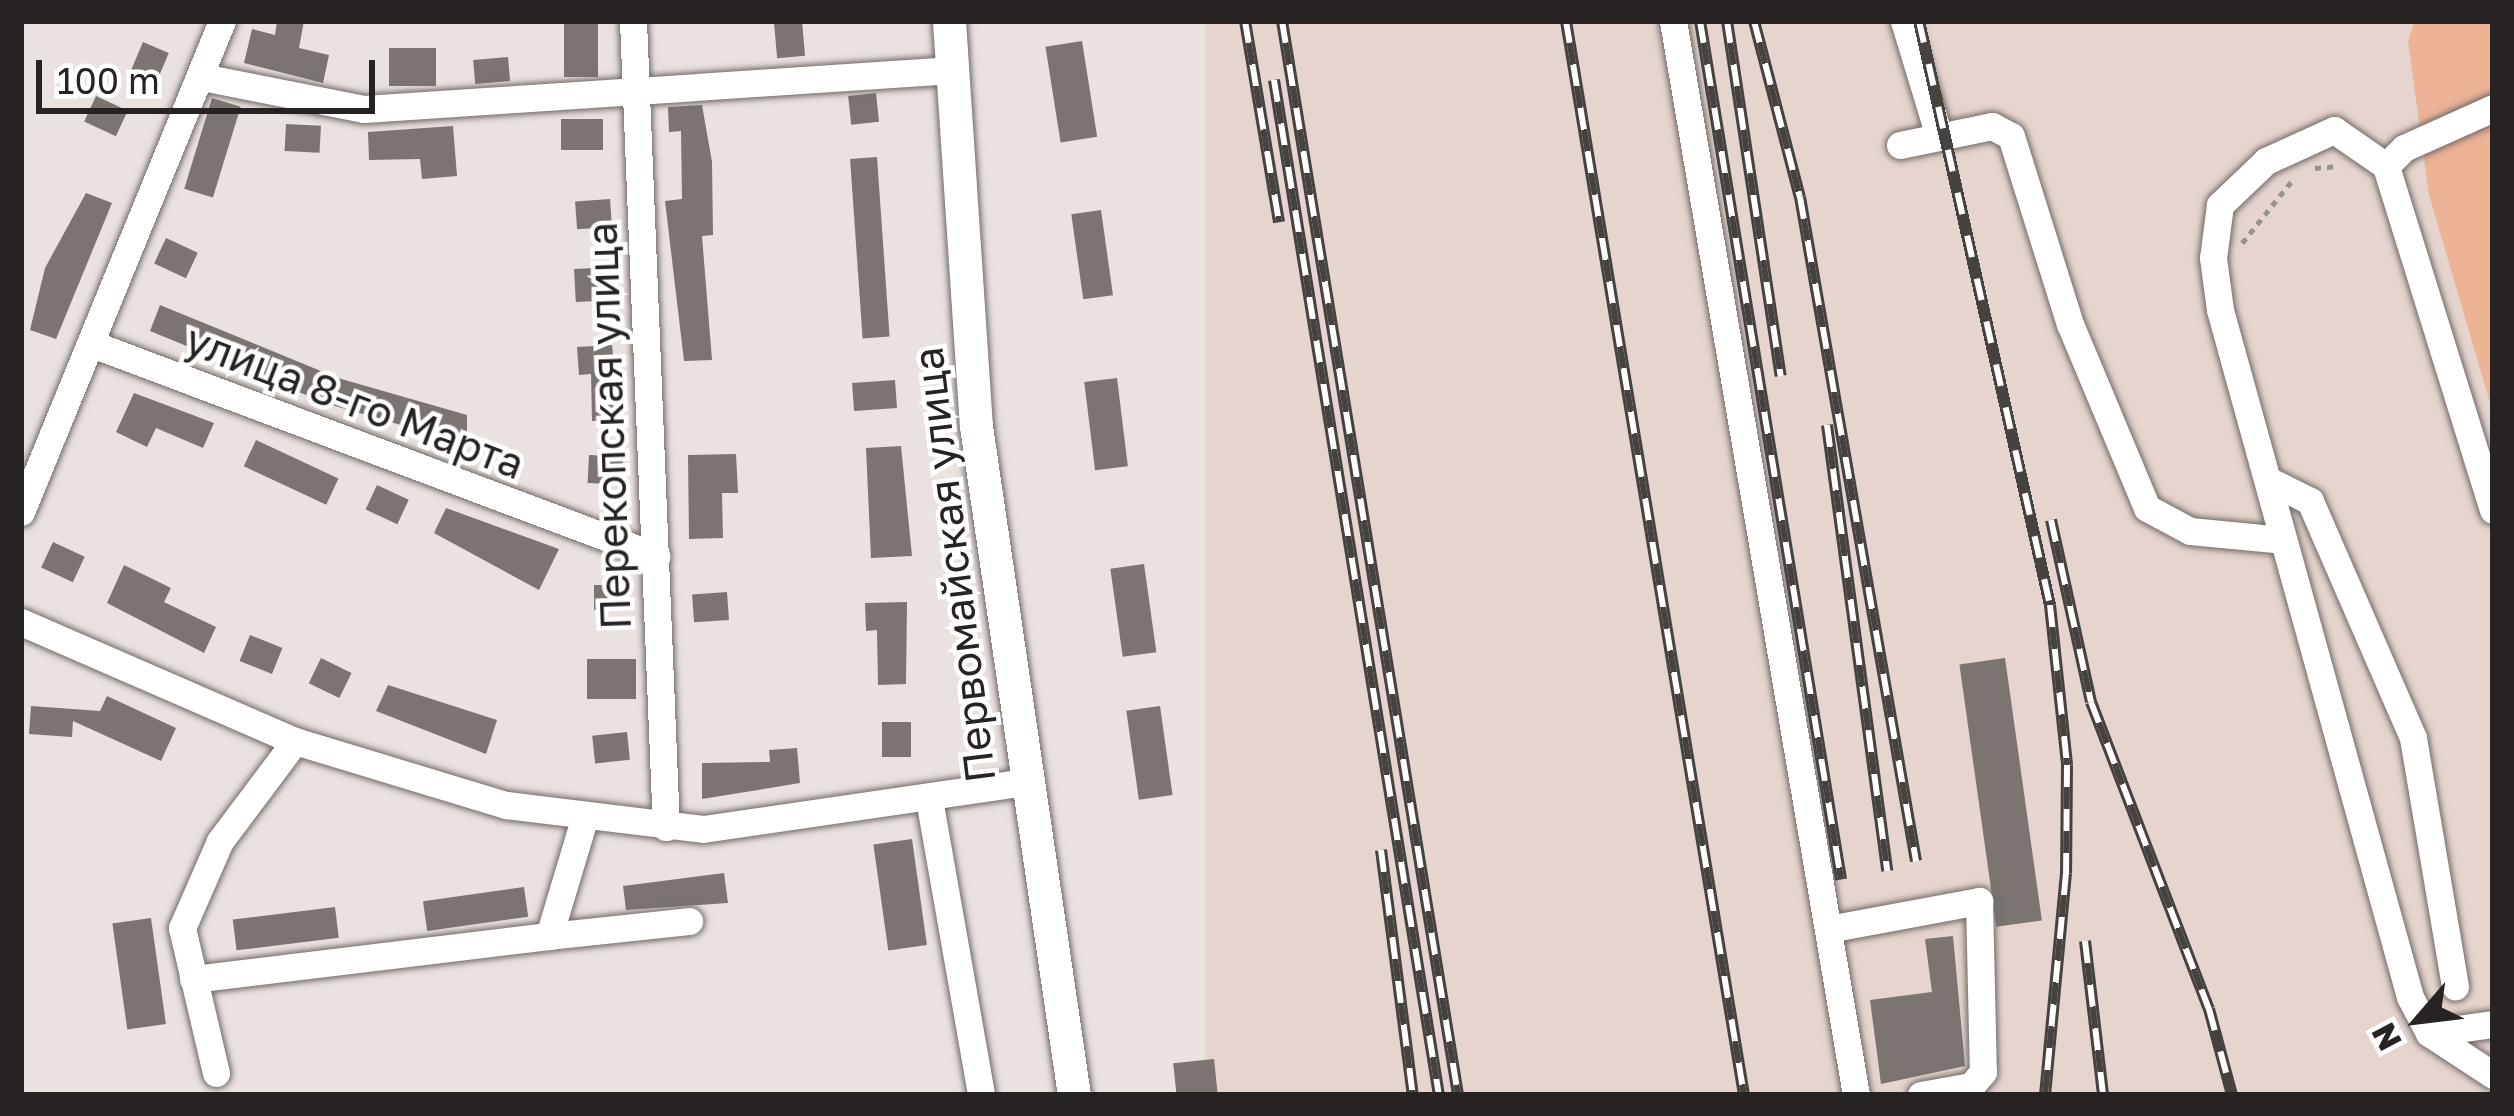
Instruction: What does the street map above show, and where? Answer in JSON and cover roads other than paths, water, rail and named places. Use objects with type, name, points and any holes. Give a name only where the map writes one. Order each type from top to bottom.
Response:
[{"type":"main road","name":"Первомайская улица","points":[[949,21],[976,426],[1024,782],[1074,1095]]},
{"type":"street","points":[[21,512],[222,21]]},
{"type":"street","name":"Перекопская улица","points":[[633,21],[666,827]]},
{"type":"street","points":[[1673,21],[1856,1095]]},
{"type":"street","points":[[1904,21],[1939,136]]},
{"type":"street","points":[[202,77],[364,109],[953,70]]},
{"type":"street","points":[[2386,166],[2404,148],[2493,109]]},
{"type":"street","points":[[1900,145],[1992,126],[2011,136],[2070,325],[2147,508],[2190,532],[2283,540]]},
{"type":"street","points":[[2493,510],[2386,166],[2334,130],[2266,160],[2220,206],[2213,258],[2220,310],[2410,997],[2429,1033],[2493,1075]]},
{"type":"street","name":"улица 8-го Марта","points":[[92,344],[656,556]]},
{"type":"street","points":[[2270,481],[2310,501],[2414,738],[2455,986]]},
{"type":"street","points":[[21,622],[295,742],[506,805],[666,827],[929,799],[1024,782]]},
{"type":"street","points":[[216,1073],[182,928],[193,888],[295,742]]},
{"type":"street","points":[[929,799],[981,1095]]},
{"type":"street","points":[[549,936],[585,816]]},
{"type":"street","points":[[1828,929],[1978,901],[1983,1072],[1971,1086],[1922,1095]]},
{"type":"street","points":[[193,979],[689,921]]},
{"type":"street","points":[[2429,1033],[2493,1024]]},
{"type":"railway","points":[[1245,21],[1279,222]]},
{"type":"railway","points":[[1282,21],[1458,1095]]},
{"type":"railway","points":[[1566,21],[1744,1095]]},
{"type":"railway","points":[[1700,21],[1841,879]]},
{"type":"railway","points":[[1727,21],[1781,376]]},
{"type":"railway","points":[[1754,21],[1800,197],[1916,861]]},
{"type":"railway","points":[[1919,21],[2050,605],[2067,765],[2066,873],[2045,1095]]},
{"type":"railway","points":[[1274,80],[1439,1095]]},
{"type":"railway","points":[[1827,425],[1887,871]]},
{"type":"railway","points":[[2051,520],[2091,702],[2209,1009],[2232,1095]]},
{"type":"railway","points":[[1381,850],[1413,1095]]},
{"type":"railway","points":[[2085,941],[2103,1095]]}]
